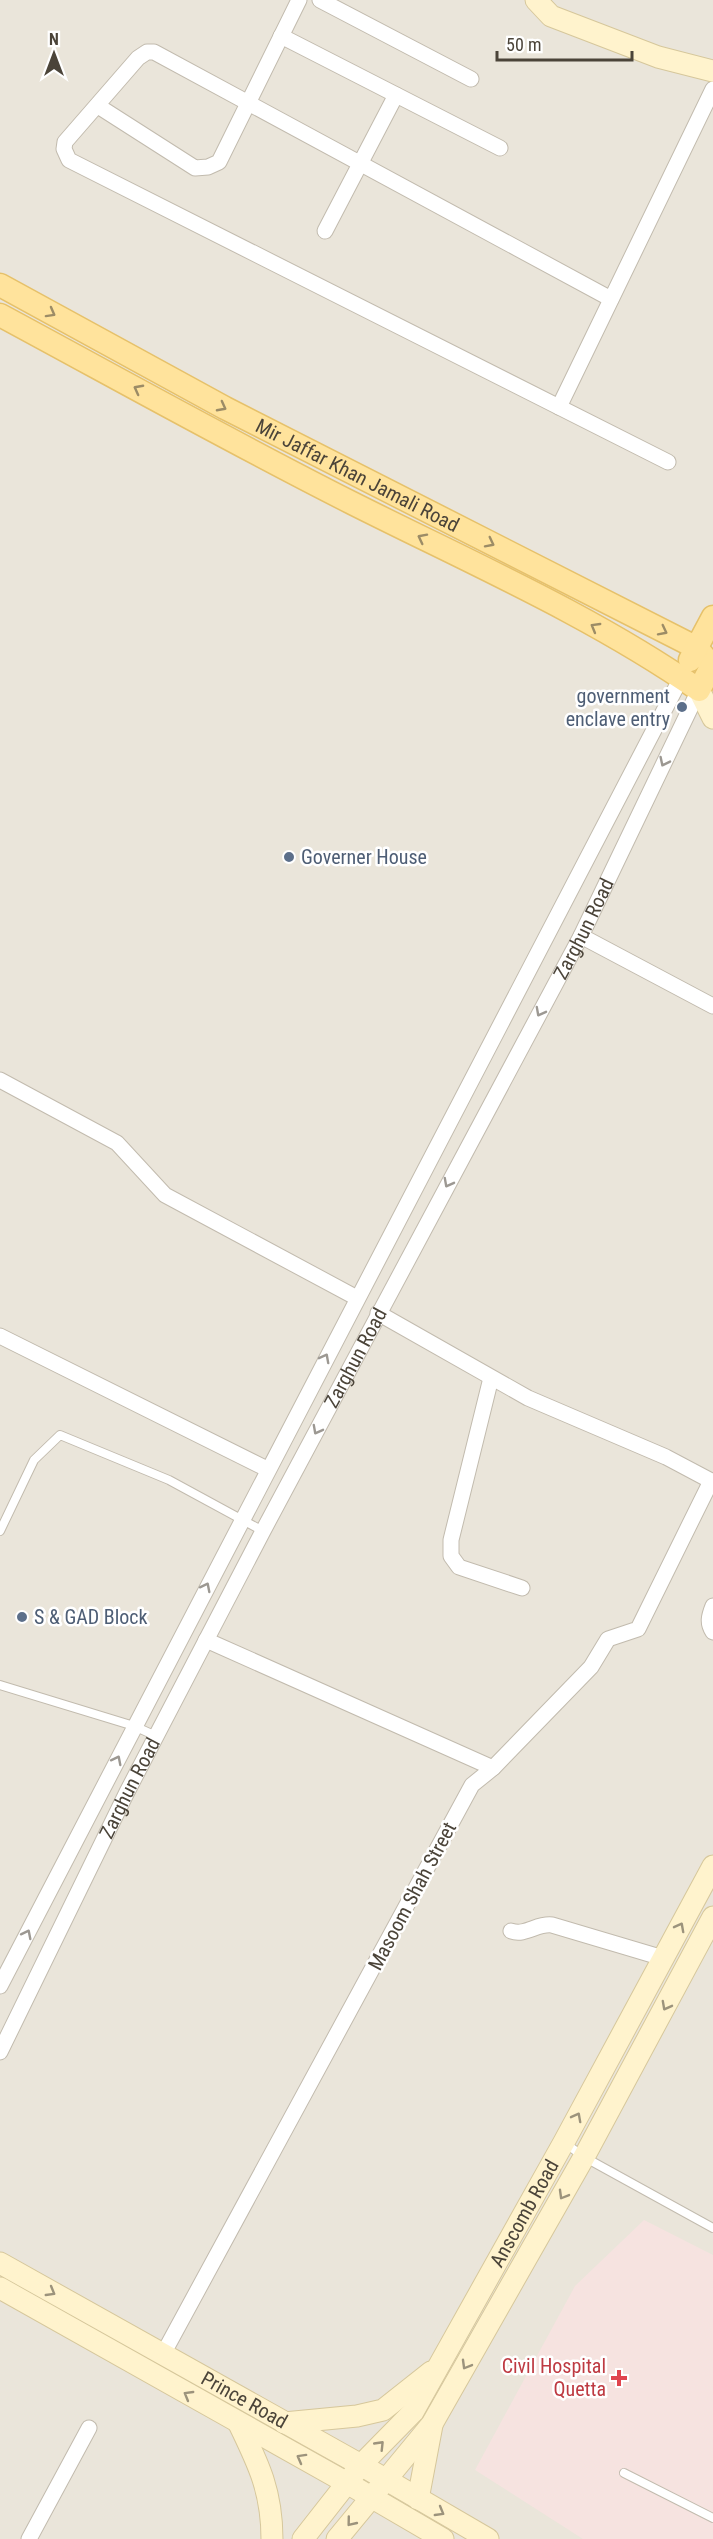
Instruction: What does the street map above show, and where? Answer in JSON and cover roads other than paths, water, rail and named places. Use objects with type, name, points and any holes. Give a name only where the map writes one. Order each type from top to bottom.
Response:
[{"type":"main road","name":"Mir Jaffar Khan Jamali Road","points":[[0,285],[225,408],[709,662]]},
{"type":"main road","name":"Mir Jaffar Khan Jamali Road","points":[[0,315],[349,502],[578,616],[690,684]]},
{"type":"main road","name":"Zarghun Road","points":[[690,684],[709,662],[713,617]]},
{"type":"street","points":[[98,106],[195,168],[208,167],[219,162],[299,0]]},
{"type":"street","points":[[320,0],[471,79]]},
{"type":"street","points":[[536,0],[551,16],[658,57],[713,71]]},
{"type":"street","points":[[281,36],[500,148]]},
{"type":"street","points":[[611,299],[154,51],[147,52],[138,58],[65,142],[64,149],[69,159],[668,462]]},
{"type":"street","points":[[559,407],[713,89]]},
{"type":"street","points":[[326,231],[396,95]]},
{"type":"street","points":[[690,684],[713,718]]},
{"type":"street","name":"Zarghun Road","points":[[0,2052],[156,1736],[378,1313],[581,936],[690,684]]},
{"type":"street","name":"Zarghun Road","points":[[0,1986],[357,1298],[690,684]]},
{"type":"street","points":[[581,936],[713,1006]]},
{"type":"street","points":[[0,1080],[117,1143],[165,1195],[357,1298]]},
{"type":"street","points":[[378,1313],[528,1398],[658,1454],[712,1481]]},
{"type":"street","points":[[0,1336],[267,1469]]},
{"type":"street","points":[[490,1378],[451,1540],[451,1556],[459,1567],[522,1588]]},
{"type":"street","name":"Masoom Shah Street","points":[[162,2356],[472,1785],[493,1768],[591,1667],[608,1639],[638,1629],[712,1481]]},
{"type":"street","points":[[713,1606],[709,1616],[709,1626],[713,1632]]},
{"type":"street","points":[[206,1640],[493,1768]]},
{"type":"street","name":"Anscomb Road","points":[[303,2539],[361,2465],[413,2412],[564,2142],[713,1866]]},
{"type":"street","name":"Anscomb Road","points":[[337,2539],[432,2424],[584,2157],[713,1917]]},
{"type":"street","points":[[511,1931],[518,1933],[541,1925],[552,1925],[663,1958]]},
{"type":"street","name":"Prince Road","points":[[0,2263],[162,2356],[361,2465],[488,2539]]},
{"type":"street","name":"Prince Road","points":[[0,2289],[443,2539]]},
{"type":"street","points":[[284,2422],[357,2416],[383,2410],[440,2365]]},
{"type":"street","points":[[239,2424],[262,2472],[272,2511],[272,2539]]},
{"type":"street","points":[[418,2499],[432,2424]]},
{"type":"street","points":[[29,2539],[89,2428]]},
{"type":"lane","points":[[0,1531],[34,1460],[60,1435],[169,1480],[263,1531]]},
{"type":"lane","points":[[0,1685],[134,1726],[156,1736]]},
{"type":"lane","points":[[564,2142],[584,2157],[713,2228]]},
{"type":"lane","points":[[624,2473],[713,2518]]},
{"type":"place","name":"government enclave entry","points":[[682,707]]},
{"type":"place","name":"Governer House","points":[[289,857]]},
{"type":"place","name":"S & GAD Block","points":[[22,1617]]},
{"type":"place","name":"Civil Hospital Quetta","points":[[619,2378]]}]
